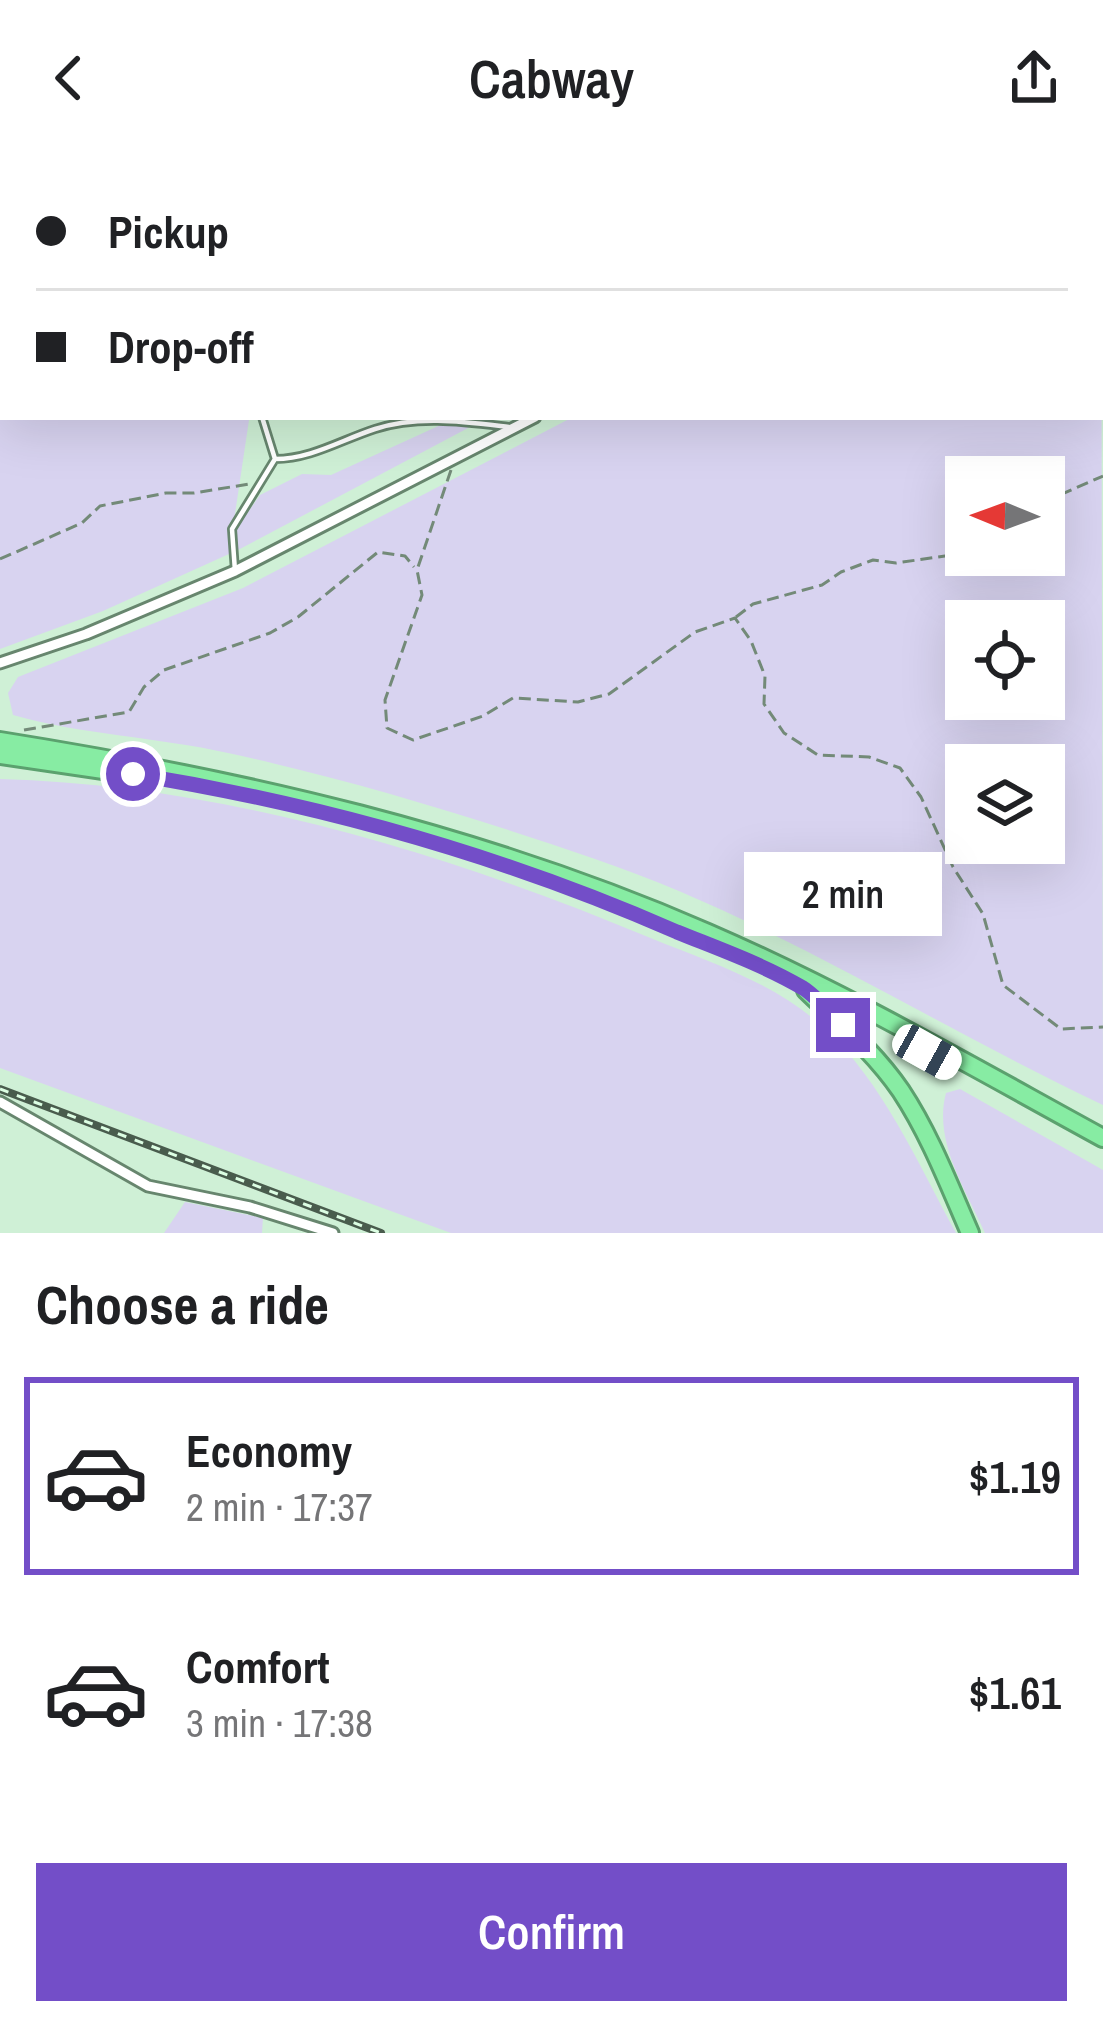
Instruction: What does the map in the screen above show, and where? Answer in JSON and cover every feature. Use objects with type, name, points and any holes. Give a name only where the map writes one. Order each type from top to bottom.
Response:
[{"type":"highway","points":[[8,736],[320,801],[521,860],[660,912],[767,959],[1103,1138]]},
{"type":"highway","points":[[0,755],[182,782],[415,838],[607,902],[806,990],[1103,1149]]},
{"type":"highway","points":[[806,990],[863,1045],[901,1092],[935,1153],[970,1233]]},
{"type":"street","points":[[0,663],[86,634],[235,571],[530,420]]},
{"type":"street","points":[[0,1102],[148,1186],[280,1214],[333,1233]]},
{"type":"lane","points":[[263,420],[275,459]]},
{"type":"lane","points":[[275,459],[298,459],[380,427],[433,420],[515,428]]},
{"type":"lane","points":[[235,571],[232,529],[256,483],[275,459]]},
{"type":"path","points":[[417,570],[452,472],[449,462]]},
{"type":"path","points":[[1065,493],[1103,476]]},
{"type":"path","points":[[0,559],[82,523],[100,506],[256,483]]},
{"type":"path","points":[[8,736],[39,724],[129,712],[144,687],[164,670],[270,632],[298,617],[378,552],[405,556],[417,570],[422,596],[385,700],[387,728],[413,740],[483,716],[513,698],[578,702],[609,694],[695,632],[735,618],[753,604],[821,585],[874,560],[896,563],[945,556]]},
{"type":"path","points":[[735,618],[751,641],[765,676],[764,704],[784,733],[818,755],[869,757],[900,768],[921,797],[953,867],[983,914],[1003,985],[1060,1029],[1102,1028]]},
{"type":"shaded area","points":[[0,420],[249,420],[229,554],[103,611],[0,649]]},
{"type":"shaded area","points":[[567,420],[1102,420],[1103,1105],[790,943],[661,884],[505,829],[274,764],[13,715],[8,693],[18,677],[243,588]]},
{"type":"shaded area","points":[[445,423],[470,427],[238,550],[236,529],[260,495],[302,474],[331,475]]},
{"type":"shaded area","points":[[0,779],[168,794],[333,829],[496,879],[742,976],[805,1012],[864,1072],[956,1233],[451,1233],[0,1068]]},
{"type":"shaded area","points":[[960,1089],[1103,1170],[1103,1233],[985,1233],[954,1165],[944,1129],[946,1093]]},
{"type":"shaded area","points":[[185,1202],[263,1218],[262,1233],[164,1233]]},
{"type":"railway","points":[[0,1089],[381,1233]]},
{"type":"route","points":[[133,774],[348,819],[516,869],[763,969],[806,990],[843,1025]]}]
